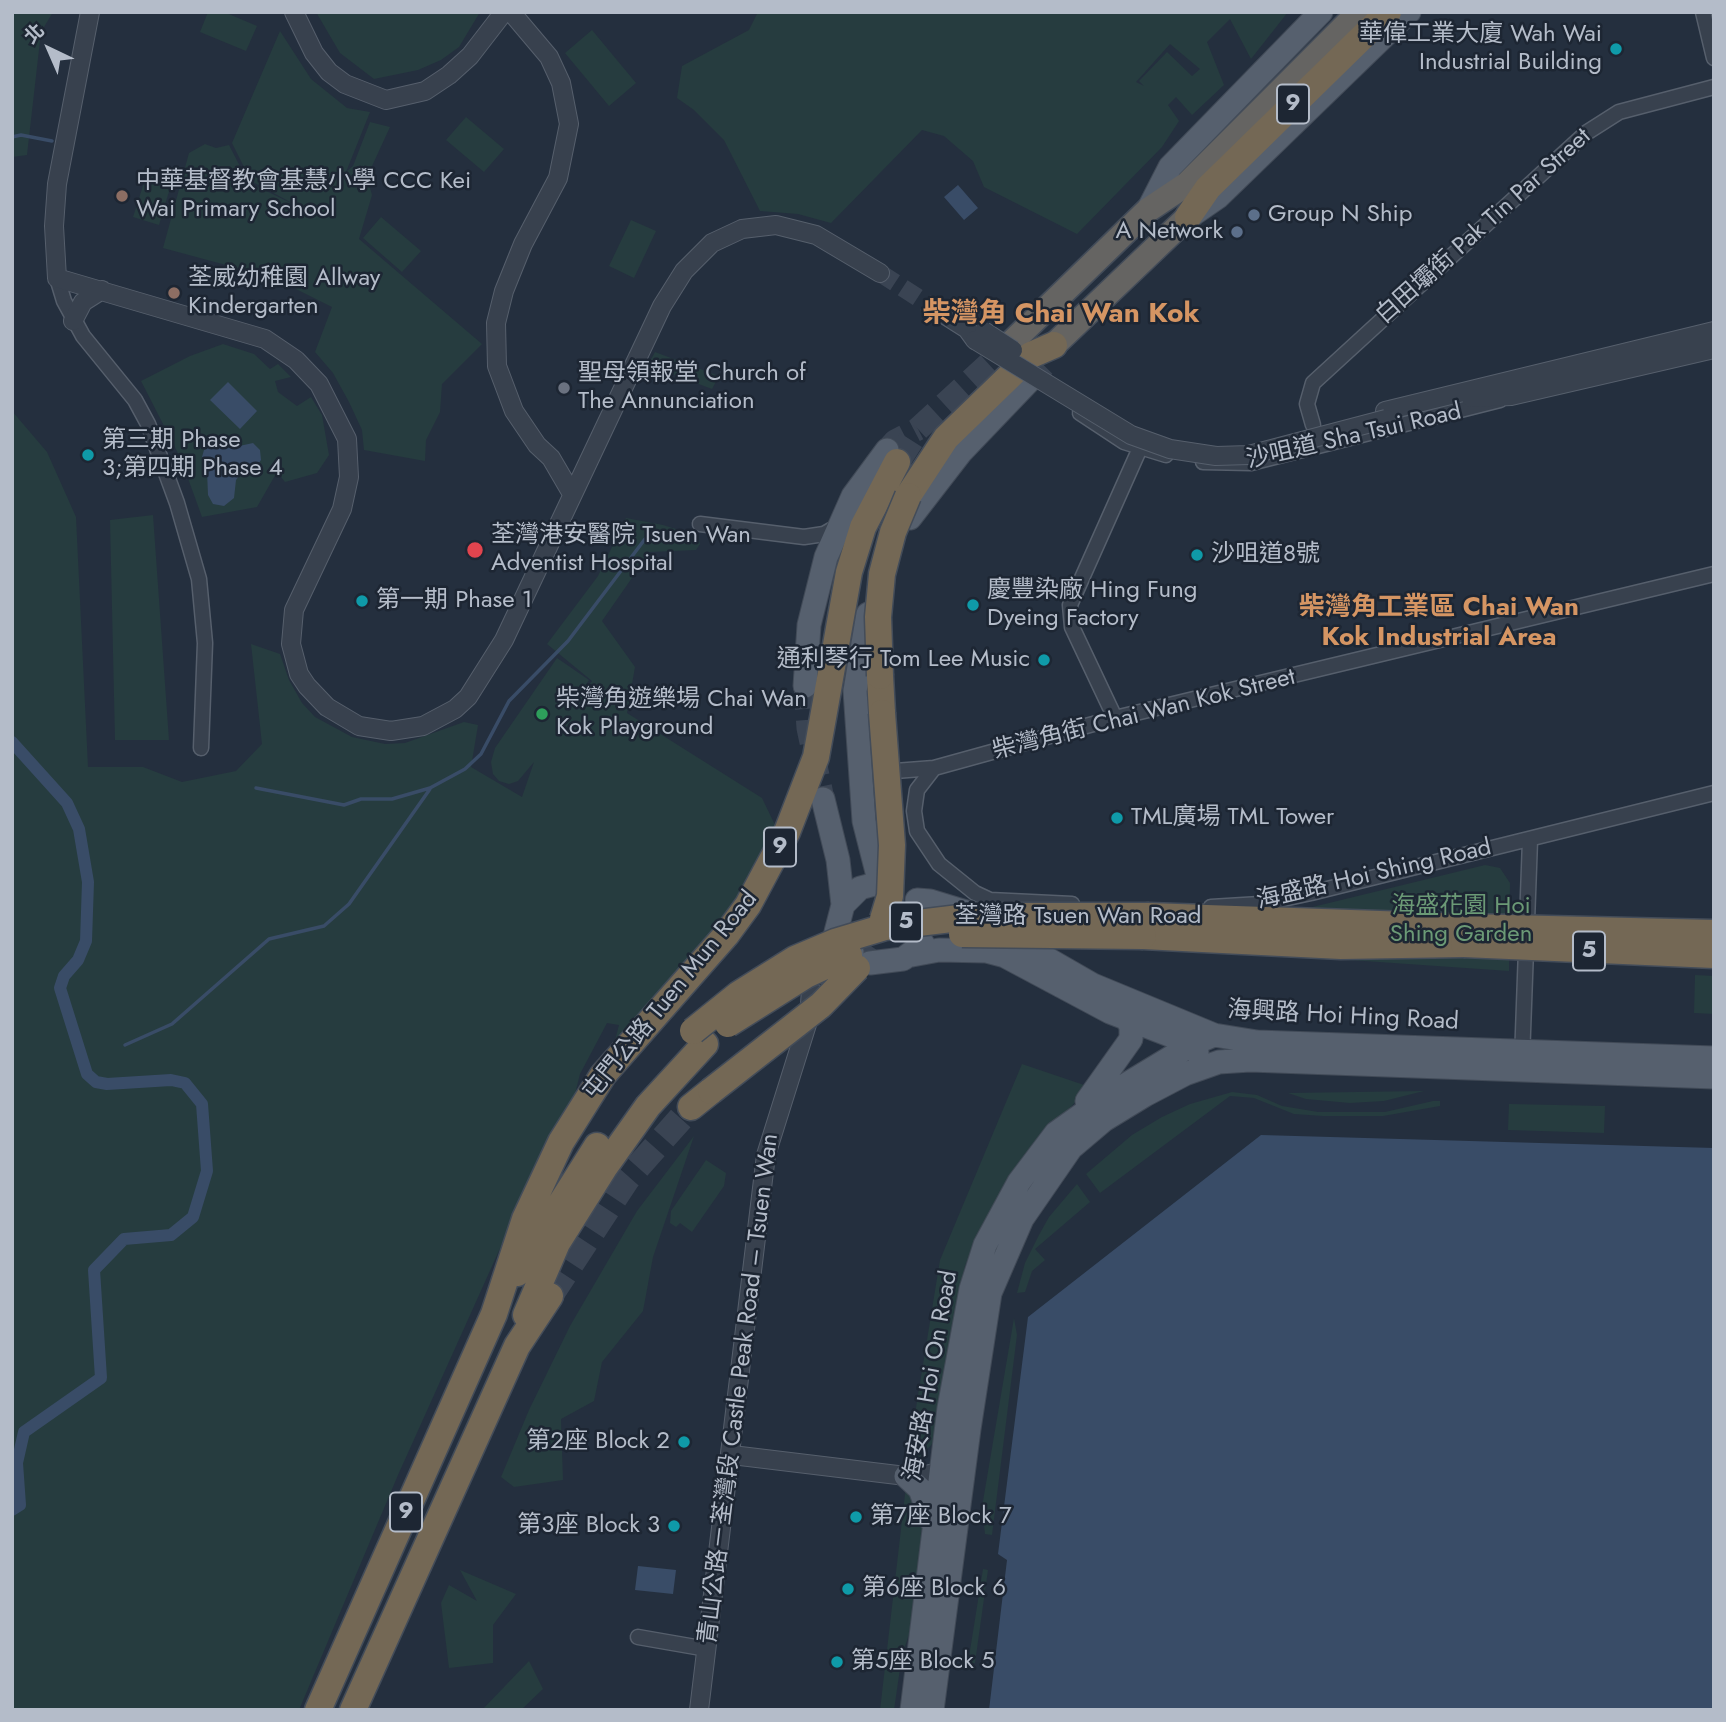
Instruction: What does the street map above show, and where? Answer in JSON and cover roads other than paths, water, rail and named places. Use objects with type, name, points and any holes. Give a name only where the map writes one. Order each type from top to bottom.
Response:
[{"type":"highway","name":"9","points":[[883,919],[890,896],[892,845],[878,617],[887,553],[908,496],[940,446],[1188,217],[1208,188],[1239,158],[1326,58],[1359,12]]},
{"type":"highway","name":"9","points":[[1024,366],[1148,210],[1188,184],[1326,58],[1388,12]]},
{"type":"highway","name":"屯門公路 Tuen Mun Road","points":[[318,1710],[494,1314],[525,1219],[576,1116],[621,1052],[726,935],[748,905],[787,832],[816,757],[849,572],[863,527],[892,456]]},
{"type":"highway","points":[[1381,923],[1469,909],[1714,920]]},
{"type":"highway","name":"荃灣路 Tsuen Wan Road","points":[[494,1314],[558,1204],[618,1115],[750,986],[795,959],[855,935],[917,920],[1038,914],[1714,933]]},
{"type":"highway","name":"荃灣路 Tsuen Wan Road","points":[[517,1346],[537,1284],[574,1215],[699,1037],[823,966],[878,947],[921,937],[994,933],[1143,936],[1341,946],[1453,944],[1714,955]]},
{"type":"highway","points":[[1341,946],[1467,961],[1714,970]]},
{"type":"highway","points":[[701,1098],[821,1005],[860,961]]},
{"type":"highway","name":"9","points":[[353,1710],[517,1346],[550,1296]]},
{"type":"main road","points":[[1148,210],[1170,167],[1321,12]]},
{"type":"main road","points":[[1188,217],[1218,197],[1409,12]]},
{"type":"main road","points":[[910,518],[1024,366]]},
{"type":"main road","points":[[805,686],[809,625],[826,557],[853,496],[892,456]]},
{"type":"main road","points":[[823,799],[838,860],[843,905],[836,932],[844,946],[860,961],[891,962],[912,955],[922,946],[929,923],[893,887],[864,821],[858,767],[855,691],[868,614]]},
{"type":"main road","points":[[843,905],[860,888],[893,887]]},
{"type":"main road","name":"海興路 Hoi Hing Road","points":[[893,887],[966,912],[1093,985],[1203,1040]]},
{"type":"main road","points":[[1093,985],[1076,958],[1072,939],[1083,914],[1098,906]]},
{"type":"main road","name":"海興路 Hoi Hing Road","points":[[912,955],[939,950],[986,951],[1005,956],[1126,1018],[1203,1040],[1714,1077]]},
{"type":"main road","points":[[1074,1116],[1131,1039],[1131,1027],[1126,1018]]},
{"type":"main road","points":[[1203,1040],[1222,1050],[1216,1063]]},
{"type":"main road","name":"海安路 Hoi On Road","points":[[912,1710],[940,1472],[971,1289],[985,1245],[1002,1210],[1045,1143],[1074,1116],[1203,1040]]},
{"type":"main road","name":"海興路 Hoi Hing Road","points":[[1216,1063],[1250,1060],[1522,1062],[1714,1058]]},
{"type":"main road","name":"海安路 Hoi On Road","points":[[932,1710],[990,1293],[1004,1254],[1036,1196],[1070,1148],[1104,1121],[1155,1090],[1216,1063]]},
{"type":"main road","points":[[940,1472],[953,1461],[969,1429]]},
{"type":"main road","points":[[906,1476],[916,1484],[926,1501],[933,1527]]},
{"type":"street","points":[[90,12],[59,172],[54,226],[57,278],[73,321],[135,400],[148,424],[177,503],[199,579],[205,643],[201,748]]},
{"type":"street","points":[[294,12],[314,53],[329,72],[345,84],[386,100],[425,91],[449,75],[470,57],[504,12]]},
{"type":"street","points":[[511,12],[549,57],[561,82],[569,124],[558,178],[504,291],[494,342],[497,366],[514,411],[537,445],[551,458],[572,494]]},
{"type":"street","points":[[1703,12],[1714,58]]},
{"type":"street","name":"白田壩街 Pak Tin Par Street","points":[[1313,425],[1307,404],[1313,383],[1586,133],[1619,113],[1714,87]]},
{"type":"street","points":[[57,278],[265,339],[308,370],[330,402],[347,439],[350,459],[348,487],[342,509],[297,601],[290,626],[290,644],[299,674],[327,707],[359,726],[391,731],[423,726],[454,709],[468,696],[505,640],[587,460],[670,292],[693,261],[722,237],[764,225],[803,230],[831,242],[880,273]]},
{"type":"street","points":[[73,321],[83,302],[102,290]]},
{"type":"street","name":"沙咀道 Sha Tsui Road","points":[[937,310],[1135,427],[1173,442],[1214,448],[1248,447],[1386,415],[1714,331]]},
{"type":"street","name":"沙咀道 Sha Tsui Road","points":[[1080,413],[1140,448],[1222,465],[1251,463],[1329,441],[1476,409],[1511,396],[1714,349]]},
{"type":"street","name":"沙咀道 Sha Tsui Road","points":[[1472,393],[1511,396]]},
{"type":"street","points":[[1115,718],[1072,627],[1070,606],[1140,448]]},
{"type":"street","points":[[551,458],[567,463],[587,460]]},
{"type":"street","points":[[701,524],[804,537],[824,534],[838,526]]},
{"type":"street","points":[[804,537],[826,557]]},
{"type":"street","name":"柴灣角街 Chai Wan Kok Street","points":[[858,767],[887,773],[934,768],[1115,718],[1714,574]]},
{"type":"street","name":"海盛路 Hoi Shing Road","points":[[934,768],[917,790],[914,803],[917,831],[925,847],[952,877],[990,900],[1098,906],[1199,907],[1260,904],[1714,793]]},
{"type":"street","points":[[1522,1062],[1530,840]]},
{"type":"street","name":"青山公路－荃灣段 Castle Peak Road – Tsuen Wan","points":[[699,1710],[732,1455],[766,1155],[809,1018],[811,990]]},
{"type":"street","points":[[732,1455],[906,1476],[922,1477],[940,1472]]},
{"type":"street","points":[[638,1637],[707,1649]]},
{"type":"water","points":[[958,185],[978,208],[964,220],[944,197]]},
{"type":"water","points":[[228,382],[257,411],[240,429],[210,400]]},
{"type":"water","points":[[253,443],[260,450],[261,460],[251,474],[240,475],[236,480],[234,498],[224,506],[213,504],[208,495],[207,471],[202,457],[204,450],[217,444],[230,448]]},
{"type":"water","points":[[1261,1135],[1714,1148],[1714,1710],[989,1710],[1007,1560],[998,1554],[1028,1317]]},
{"type":"water","points":[[638,1566],[676,1570],[673,1594],[635,1590]]},
{"type":"waterway","points":[[12,137],[21,135],[52,141]]},
{"type":"waterway","points":[[256,788],[344,805],[361,799],[392,799],[430,788],[465,769],[481,754],[509,701],[568,641],[645,539]]},
{"type":"waterway","points":[[12,742],[67,803],[79,829],[88,882],[86,941],[78,960],[64,976],[60,988],[87,1074],[96,1082],[107,1084],[171,1080],[185,1083],[202,1104],[207,1171],[193,1217],[171,1235],[124,1239],[94,1270],[101,1378],[24,1432],[17,1463],[20,1505],[12,1510]]},
{"type":"waterway","points":[[125,1045],[172,1024],[269,939],[324,926],[349,904],[430,789]]},
{"type":"tunnel","points":[[880,273],[937,310]]},
{"type":"tunnel","points":[[918,429],[991,362]]},
{"type":"tunnel","points":[[1028,382],[1048,362]]},
{"type":"tunnel","points":[[887,450],[895,441],[918,429]]},
{"type":"tunnel","points":[[897,462],[918,429]]},
{"type":"tunnel","points":[[805,686],[808,728],[823,799]]},
{"type":"tunnel","points":[[857,968],[873,945],[883,919]]},
{"type":"tunnel","points":[[550,1296],[627,1179],[691,1107]]},
{"type":"place","name":"華偉工業大廈 Wah Wai Industrial Building","points":[[1616,49]]},
{"type":"place","name":"中華基督教會基慧小學 CCC Kei Wai Primary School","points":[[122,196]]},
{"type":"place","name":"Group N Ship","points":[[1254,215]]},
{"type":"place","name":"A Network","points":[[1237,232]]},
{"type":"place","name":"荃威幼稚園 Allway Kindergarten","points":[[174,293]]},
{"type":"place","name":"聖母領報堂 Church of The Annunciation","points":[[564,388]]},
{"type":"place","name":"第三期 Phase 3;第四期 Phase 4","points":[[88,455]]},
{"type":"place","name":"荃灣港安醫院 Tsuen Wan Adventist Hospital","points":[[475,550]]},
{"type":"place","name":"沙咀道8號","points":[[1197,555]]},
{"type":"place","name":"第一期 Phase 1","points":[[362,601]]},
{"type":"place","name":"慶豐染廠 Hing Fung Dyeing Factory","points":[[973,605]]},
{"type":"place","name":"通利琴行 Tom Lee Music","points":[[1044,660]]},
{"type":"place","name":"柴灣角遊樂場 Chai Wan Kok Playground","points":[[542,714]]},
{"type":"place","name":"TML廣場 TML Tower","points":[[1117,818]]},
{"type":"place","name":"第2座 Block 2","points":[[684,1442]]},
{"type":"place","name":"第7座 Block 7","points":[[856,1517]]},
{"type":"place","name":"第3座 Block 3","points":[[674,1526]]},
{"type":"place","name":"第6座 Block 6","points":[[848,1589]]},
{"type":"place","name":"第5座 Block 5","points":[[837,1662]]},
{"type":"district","name":"柴灣角 Chai Wan Kok","points":[[1061,315]]},
{"type":"district","name":"柴灣角工業區 Chai Wan Kok Industrial Area","points":[[1439,624]]},
{"type":"park label","name":"海盛花園 Hoi Shing Garden","points":[[1461,921]]}]
